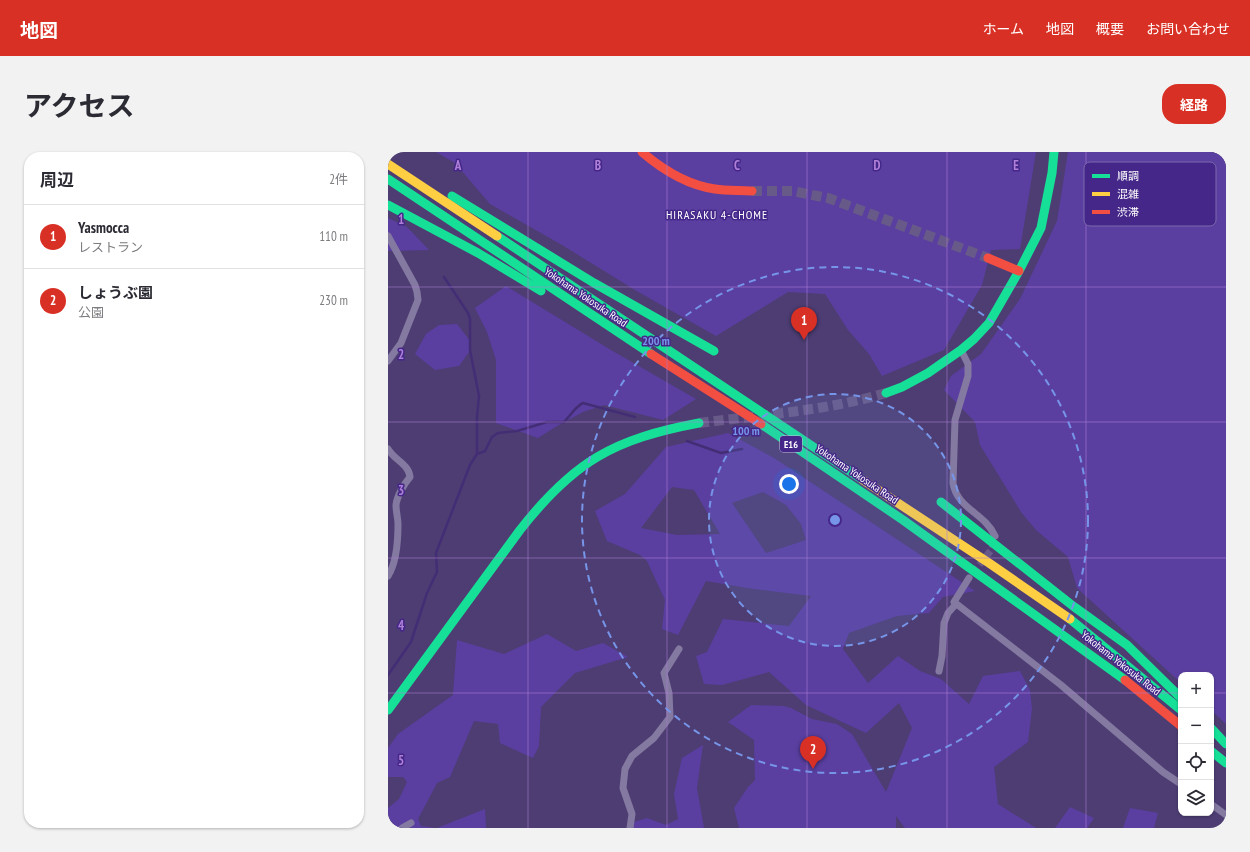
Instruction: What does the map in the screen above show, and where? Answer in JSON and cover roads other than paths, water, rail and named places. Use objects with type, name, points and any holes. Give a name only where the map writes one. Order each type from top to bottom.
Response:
[{"type":"main road","points":[[642,152],[653,162],[680,179],[716,189],[752,191]]},
{"type":"main road","points":[[886,393],[902,387],[928,373],[961,350],[989,323],[1019,271],[1040,228],[1052,173],[1054,152]]},
{"type":"main road","points":[[388,159],[417,175],[594,283],[714,351]]},
{"type":"main road","name":"Yokohama Yokosuka Road","points":[[388,164],[989,563],[1069,619],[1179,708]]},
{"type":"main road","name":"Yokohama Yokosuka Road","points":[[388,179],[652,355],[796,447],[910,524],[1028,608],[1129,683],[1178,724]]},
{"type":"main road","points":[[388,205],[478,253],[652,355]]},
{"type":"main road","points":[[988,258],[1019,271]]},
{"type":"main road","points":[[388,710],[540,503],[578,469],[598,456],[641,436],[699,423]]},
{"type":"main road","points":[[941,502],[1073,606],[1127,645],[1178,695]]},
{"type":"main road","points":[[1214,731],[1226,745]]},
{"type":"main road","points":[[1214,736],[1226,745]]},
{"type":"main road","points":[[1214,753],[1226,763]]},
{"type":"street","points":[[388,236],[418,292],[418,300],[401,343],[388,362]]},
{"type":"street","points":[[961,350],[968,364],[968,376],[954,420],[954,492],[959,499],[985,522],[995,536]]},
{"type":"street","points":[[388,449],[392,456],[410,472],[410,477],[405,483],[396,504],[398,524],[396,552],[391,571],[388,576]]},
{"type":"street","points":[[939,671],[942,656],[944,623],[948,613],[956,604],[954,602],[970,578]]},
{"type":"street","points":[[956,604],[1061,685],[1163,772],[1178,782]]},
{"type":"street","points":[[630,828],[632,814],[623,788],[625,769],[632,756],[654,738],[670,717],[669,693],[664,673],[679,649]]},
{"type":"street","points":[[1214,806],[1226,815]]},
{"type":"street","points":[[402,828],[411,823]]},
{"type":"waterway","points":[[388,675],[411,642],[427,593],[437,572],[436,553],[470,465],[477,454],[477,417],[479,396],[470,350],[470,319],[468,313],[444,277]]},
{"type":"waterway","points":[[477,454],[485,451],[492,437],[498,433],[517,431],[547,422],[564,422],[575,409],[583,403],[635,417]]},
{"type":"waterway","points":[[687,441],[721,453],[742,449]]},
{"type":"tunnel","points":[[752,191],[792,191],[828,198],[988,258]]},
{"type":"tunnel","points":[[699,423],[816,408],[886,393]]},
{"type":"tunnel","points":[[973,573],[992,549],[994,542]]},
{"type":"place","name":"Yasmocca","points":[[804,340]]},
{"type":"place","name":"しょうぶ園","points":[[813,769]]},
{"type":"district","name":"HIRASAKU 4-CHOME","points":[[717,214]]}]
